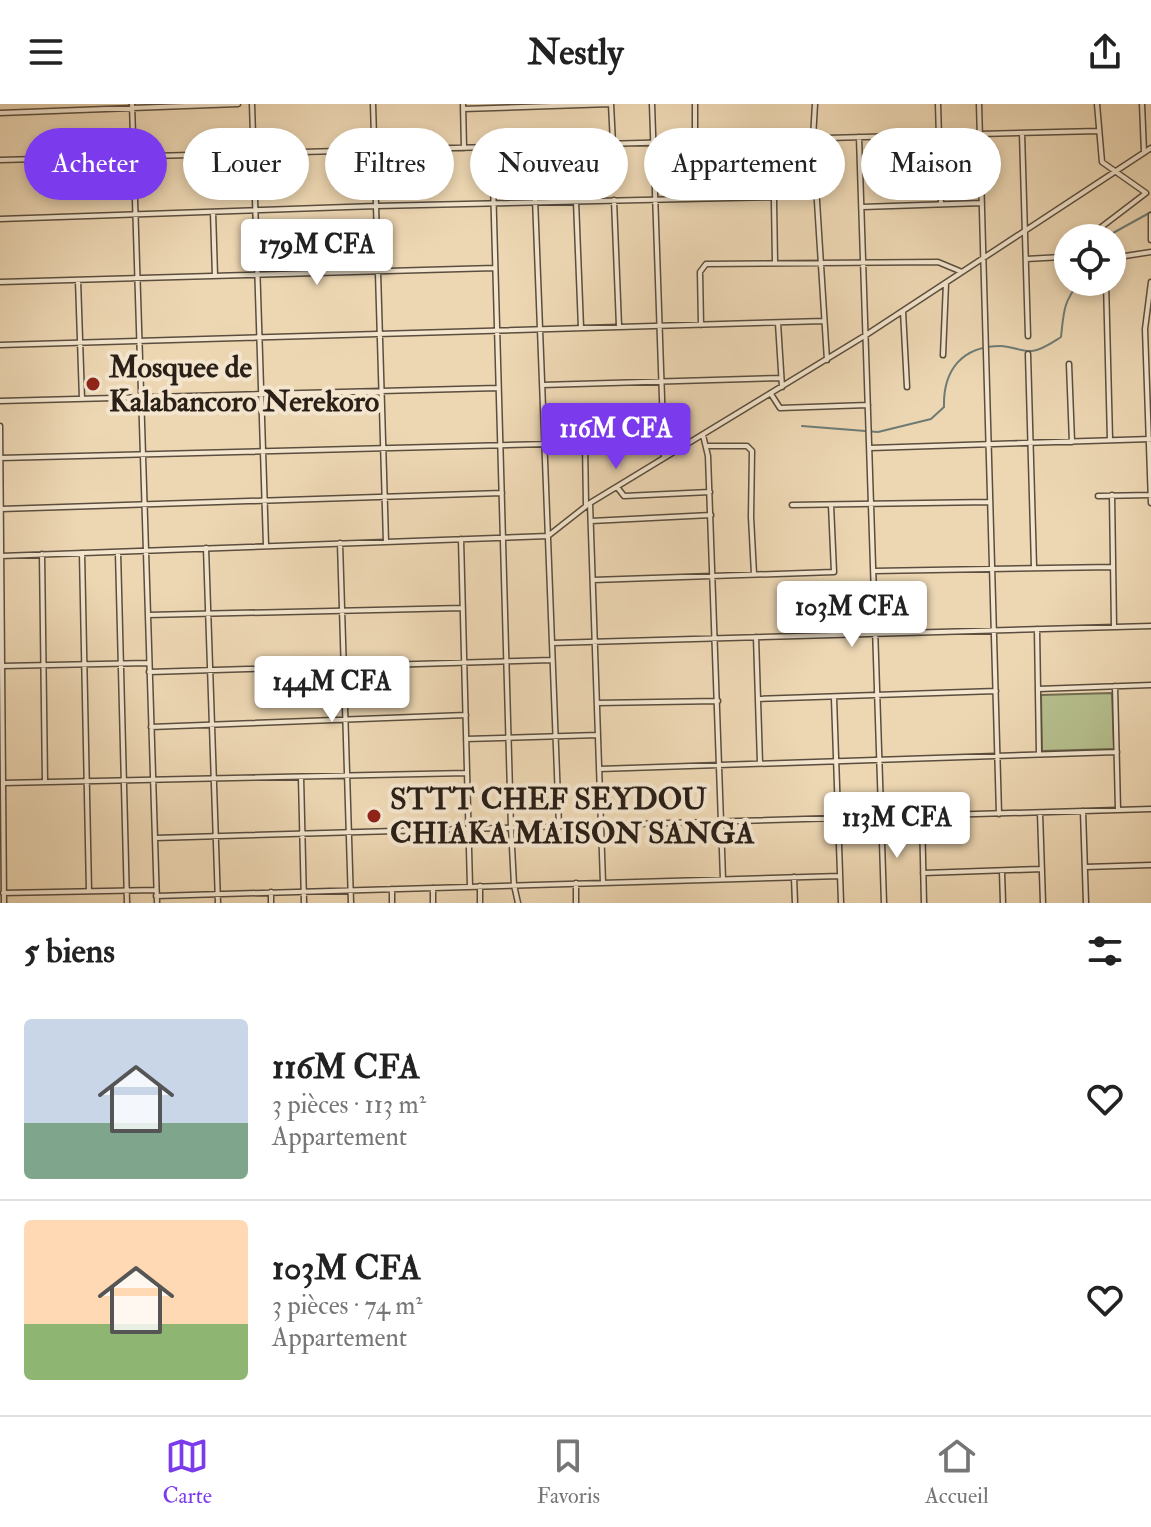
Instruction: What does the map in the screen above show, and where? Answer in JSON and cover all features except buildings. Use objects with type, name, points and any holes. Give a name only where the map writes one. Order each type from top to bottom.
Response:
[{"type":"street","points":[[0,113],[238,104]]},
{"type":"street","points":[[252,104],[252,128]]},
{"type":"street","points":[[373,104],[374,128]]},
{"type":"street","points":[[464,148],[463,106],[611,104],[612,128]]},
{"type":"street","points":[[652,104],[653,128]]},
{"type":"street","points":[[695,104],[695,128]]},
{"type":"street","points":[[814,128],[815,104]]},
{"type":"street","points":[[938,104],[939,128]]},
{"type":"street","points":[[979,104],[980,128]]},
{"type":"street","points":[[1097,104],[1101,158],[1114,172],[1146,193],[1105,224]]},
{"type":"street","points":[[1142,104],[1144,152]]},
{"type":"street","points":[[132,106],[133,128]]},
{"type":"street","points":[[1001,134],[1098,131]]},
{"type":"street","points":[[1022,133],[1028,336]]},
{"type":"street","points":[[845,137],[859,137],[884,903]]},
{"type":"street","points":[[454,148],[470,148]]},
{"type":"street","points":[[1,556],[548,536],[588,505],[827,360],[1151,148]]},
{"type":"street","points":[[0,160],[24,159]]},
{"type":"street","points":[[135,200],[157,903]]},
{"type":"street","points":[[255,200],[266,546]]},
{"type":"street","points":[[376,200],[386,542]]},
{"type":"street","points":[[493,200],[511,828],[518,903]]},
{"type":"street","points":[[0,219],[614,200],[619,327]]},
{"type":"street","points":[[655,200],[664,459]]},
{"type":"street","points":[[774,200],[775,262]]},
{"type":"street","points":[[816,200],[827,360]]},
{"type":"street","points":[[941,200],[941,204]]},
{"type":"street","points":[[982,200],[999,814]]},
{"type":"street","points":[[576,201],[581,328]]},
{"type":"street","points":[[535,202],[559,826]]},
{"type":"street","points":[[862,207],[982,203]]},
{"type":"street","points":[[213,212],[215,276]]},
{"type":"street","points":[[1151,215],[1151,240]]},
{"type":"street","points":[[1126,256],[1151,252]]},
{"type":"street","points":[[1026,259],[1054,257]]},
{"type":"street","points":[[701,325],[700,272],[703,265],[938,262],[962,272]]},
{"type":"street","points":[[0,282],[495,268]]},
{"type":"street","points":[[78,280],[82,399]]},
{"type":"street","points":[[1151,282],[1145,329],[1151,503]]},
{"type":"street","points":[[943,355],[946,283]]},
{"type":"street","points":[[1106,296],[1110,441]]},
{"type":"street","points":[[903,311],[907,387]]},
{"type":"street","points":[[0,345],[824,321]]},
{"type":"street","points":[[778,323],[782,387]]},
{"type":"street","points":[[1028,354],[1034,568]]},
{"type":"street","points":[[1069,364],[1072,442]]},
{"type":"street","points":[[542,385],[781,378]]},
{"type":"street","points":[[0,401],[498,388]]},
{"type":"street","points":[[771,394],[780,408],[869,405]]},
{"type":"street","points":[[0,426],[3,898],[89,891],[217,894],[840,876]]},
{"type":"street","points":[[703,435],[710,492],[714,574],[723,879]]},
{"type":"street","points":[[870,448],[1150,439]]},
{"type":"street","points":[[0,458],[663,441]]},
{"type":"street","points":[[585,443],[591,521],[603,883]]},
{"type":"street","points":[[706,446],[747,446],[752,451],[754,574]]},
{"type":"street","points":[[617,487],[624,496],[710,492]]},
{"type":"street","points":[[1,509],[502,493]]},
{"type":"street","points":[[1112,495],[1114,627]]},
{"type":"street","points":[[1098,496],[1151,495]]},
{"type":"street","points":[[792,505],[990,502]]},
{"type":"street","points":[[593,580],[834,572],[831,505]]},
{"type":"street","points":[[591,521],[711,515]]},
{"type":"street","points":[[461,539],[470,887]]},
{"type":"street","points":[[340,543],[351,903]]},
{"type":"street","points":[[206,548],[218,903]]},
{"type":"street","points":[[118,552],[127,903]]},
{"type":"street","points":[[82,553],[89,891]]},
{"type":"street","points":[[42,554],[45,782]]},
{"type":"street","points":[[874,571],[1113,567]]},
{"type":"street","points":[[148,615],[463,608]]},
{"type":"street","points":[[552,643],[1151,626]]},
{"type":"street","points":[[1037,629],[1039,754]]},
{"type":"street","points":[[756,637],[760,764]]},
{"type":"street","points":[[149,672],[552,660]]},
{"type":"street","points":[[2,666],[149,663]]},
{"type":"street","points":[[1038,689],[1151,685]]},
{"type":"street","points":[[1115,686],[1118,810]]},
{"type":"street","points":[[758,699],[996,691]]},
{"type":"street","points":[[834,696],[841,903]]},
{"type":"street","points":[[597,703],[718,701]]},
{"type":"street","points":[[151,727],[466,715]]},
{"type":"street","points":[[466,739],[598,735]]},
{"type":"street","points":[[599,769],[1117,752]]},
{"type":"street","points":[[2,781],[467,773]]},
{"type":"street","points":[[301,777],[304,903]]},
{"type":"street","points":[[155,838],[1151,809]]},
{"type":"street","points":[[1083,811],[1086,903]]},
{"type":"street","points":[[1040,813],[1043,903]]},
{"type":"street","points":[[922,816],[924,903]]},
{"type":"street","points":[[1085,867],[1151,865]]},
{"type":"street","points":[[923,873],[1042,869]]},
{"type":"street","points":[[1002,871],[1003,903]]},
{"type":"street","points":[[794,877],[795,903]]},
{"type":"street","points":[[576,883],[576,903]]},
{"type":"street","points":[[480,886],[480,903]]},
{"type":"street","points":[[433,888],[433,903]]},
{"type":"street","points":[[392,889],[392,903]]},
{"type":"street","points":[[271,892],[271,903]]},
{"type":"green space","points":[[1112,693],[1114,749],[1042,751],[1041,695]]},
{"type":"waterway","points":[[1126,226],[1151,212]]},
{"type":"waterway","points":[[802,426],[878,432],[931,419],[944,407],[951,371],[966,356],[987,347],[1036,350],[1061,337],[1070,296]]},
{"type":"place","name":"Mosquee de Kalabancoro Nerekoro","points":[[93,384]]},
{"type":"place","name":"STTT CHEF SEYDOU CHIAKA MAISON SANGA","points":[[374,816]]}]
